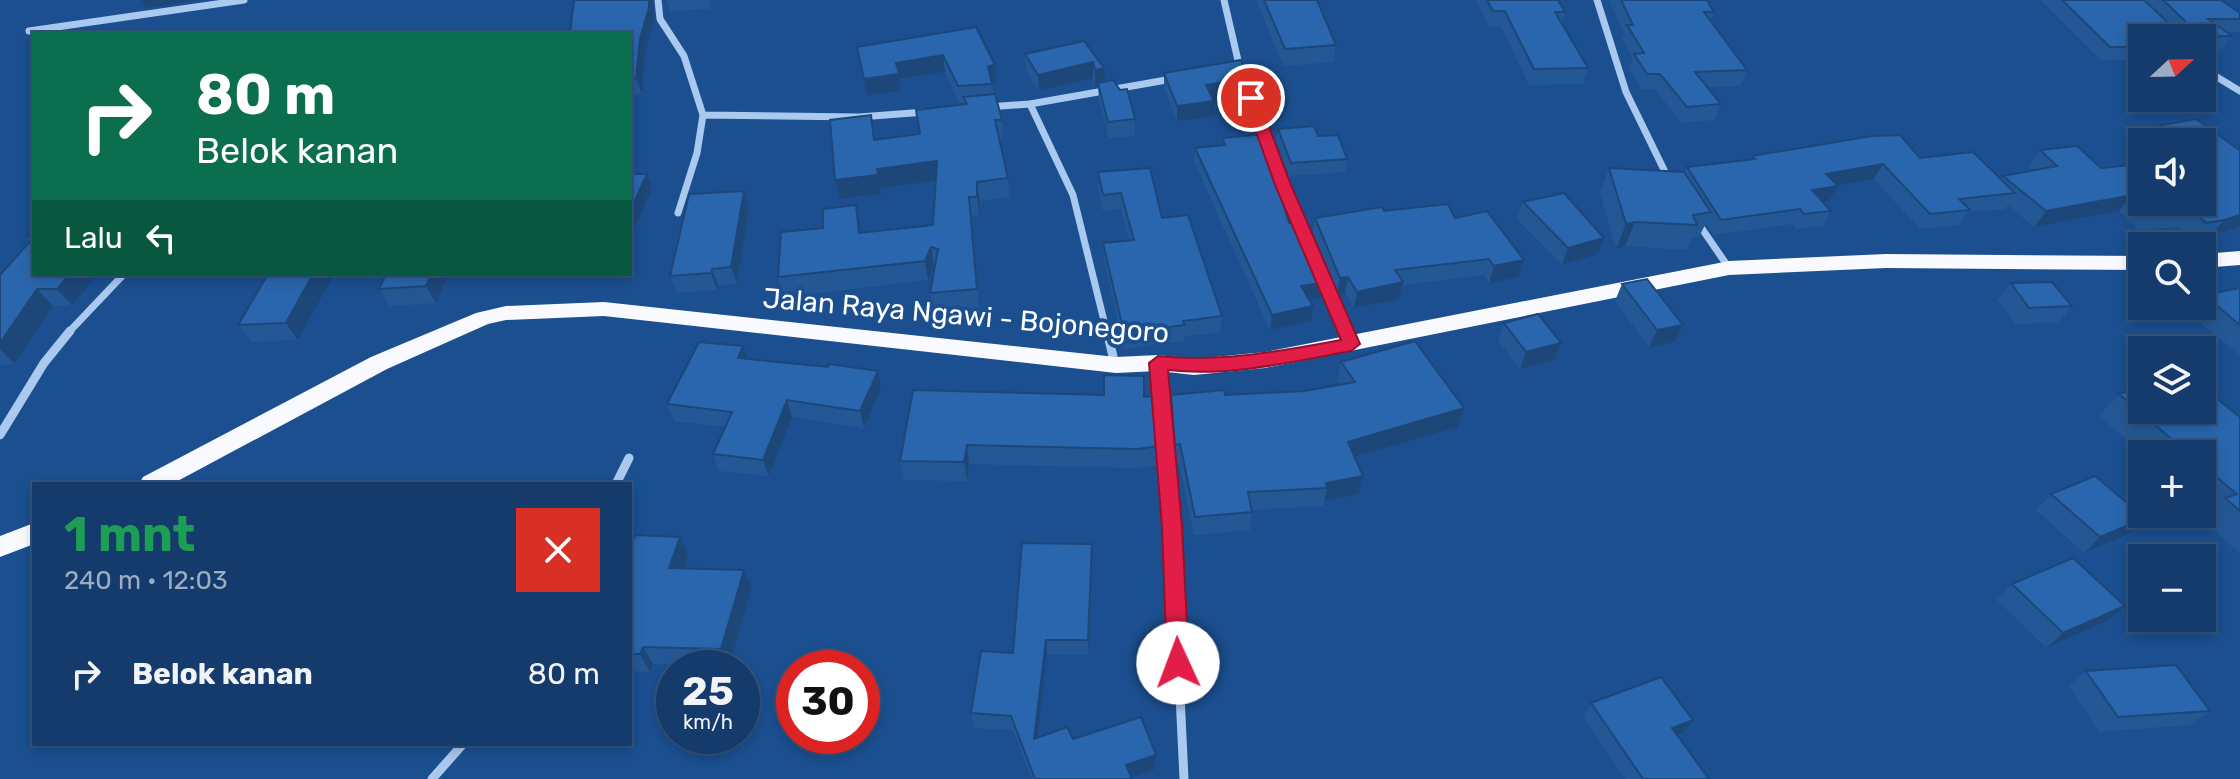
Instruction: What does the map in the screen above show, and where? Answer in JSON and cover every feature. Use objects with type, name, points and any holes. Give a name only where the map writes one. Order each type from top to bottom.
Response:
[{"type":"highway","points":[[2216,260],[2240,258]]},
{"type":"highway","name":"Jalan Raya Ngawi - Bojonegoro","points":[[155,482],[379,363],[483,318],[506,313],[604,309],[1116,365],[1158,363],[1194,367],[1265,360],[1729,268],[1886,261],[2128,263]]},
{"type":"highway","points":[[0,547],[32,534]]},
{"type":"street","points":[[29,31],[244,0]]},
{"type":"street","points":[[658,0],[660,19],[684,56],[703,115],[697,153],[678,213]]},
{"type":"street","points":[[1224,0],[1240,69],[1308,243]]},
{"type":"street","points":[[1597,0],[1608,43],[1631,102],[1674,188]]},
{"type":"street","points":[[1225,71],[1240,69]]},
{"type":"street","points":[[2216,76],[2240,91]]},
{"type":"street","points":[[983,107],[1030,104],[1180,78]]},
{"type":"street","points":[[1030,104],[1077,206],[1116,365]]},
{"type":"street","points":[[703,115],[859,117],[937,111]]},
{"type":"street","points":[[1690,212],[1729,268]]},
{"type":"street","points":[[1320,272],[1351,344]]},
{"type":"street","points":[[0,435],[60,343],[122,276]]},
{"type":"street","points":[[1158,363],[1172,527],[1184,779]]},
{"type":"street","points":[[617,482],[629,458]]},
{"type":"street","points":[[432,779],[461,746]]},
{"type":"building","points":[[574,0],[649,0],[640,39],[636,78],[632,79],[632,32],[570,32]]},
{"type":"building","points":[[1264,0],[1317,0],[1336,45],[1285,49]]},
{"type":"building","points":[[1487,0],[1558,0],[1565,12],[1555,12],[1588,68],[1534,69],[1505,11],[1493,11]]},
{"type":"building","points":[[1621,0],[1707,0],[1714,12],[1704,12],[1747,70],[1695,72],[1721,104],[1687,107],[1660,74],[1647,74],[1634,54],[1644,53],[1627,25],[1633,25]]},
{"type":"building","points":[[2062,0],[2144,0],[2170,24],[2128,24],[2128,47],[2110,47]]},
{"type":"building","points":[[2163,0],[2221,0],[2240,13],[2240,19],[2208,19],[2215,24],[2185,24]]},
{"type":"building","points":[[2216,25],[2232,36],[2216,36]]},
{"type":"building","points":[[976,27],[995,65],[988,66],[992,84],[958,86],[943,55],[896,63],[899,74],[864,79],[857,47]]},
{"type":"building","points":[[1084,41],[1104,68],[1095,70],[1093,62],[1038,75],[1025,54]]},
{"type":"building","points":[[1241,60],[1247,78],[1206,85],[1214,101],[1177,106],[1164,73]]},
{"type":"building","points":[[1113,80],[1120,90],[1127,89],[1135,119],[1108,122],[1098,83]]},
{"type":"building","points":[[995,94],[1002,120],[995,120],[1008,178],[977,182],[977,197],[969,197],[977,289],[930,293],[938,249],[931,247],[925,261],[778,277],[781,232],[823,228],[823,209],[856,205],[859,233],[933,225],[937,161],[877,169],[878,175],[835,180],[830,120],[871,115],[874,140],[920,134],[916,110],[967,104],[963,97]]},
{"type":"building","points":[[2196,119],[2209,128],[2146,128]]},
{"type":"building","points":[[1314,126],[1318,136],[1338,135],[1347,159],[1291,163],[1278,129]]},
{"type":"building","points":[[2216,133],[2238,149],[2240,147],[2240,215],[2206,223],[2198,216],[2216,216]]},
{"type":"building","points":[[1265,134],[1277,163],[1270,163],[1289,223],[1302,221],[1327,282],[1301,286],[1313,306],[1272,315],[1195,148],[1225,145],[1222,138]]},
{"type":"building","points":[[1900,135],[1920,158],[1973,152],[2015,193],[1959,199],[1970,210],[1930,214],[1883,164],[1826,174],[1838,186],[1812,190],[1831,211],[1804,214],[1800,209],[1721,220],[1687,167],[1755,159],[1752,156],[1872,136]]},
{"type":"building","points":[[2077,146],[2101,168],[2128,165],[2128,196],[2046,211],[2003,176],[2057,166],[2040,150]]},
{"type":"building","points":[[1150,168],[1162,218],[1188,215],[1222,316],[1183,321],[1185,325],[1124,333],[1103,243],[1134,240],[1121,193],[1103,195],[1098,172]]},
{"type":"building","points":[[1609,168],[1684,172],[1711,212],[1693,215],[1697,225],[1626,224]]},
{"type":"building","points":[[632,174],[647,174],[632,207]]},
{"type":"building","points":[[744,191],[731,267],[712,269],[711,273],[670,276],[689,194]]},
{"type":"building","points":[[1564,193],[1604,238],[1568,248],[1523,202]]},
{"type":"building","points":[[1448,204],[1455,218],[1487,211],[1524,260],[1494,266],[1489,259],[1395,270],[1403,282],[1357,292],[1348,277],[1340,278],[1315,218],[1382,207],[1384,211]]},
{"type":"building","points":[[32,239],[32,276],[68,276],[57,289],[37,289],[0,343],[0,275]]},
{"type":"building","points":[[267,276],[312,276],[286,323],[238,325]]},
{"type":"building","points":[[385,276],[431,276],[426,286],[379,289]]},
{"type":"building","points":[[1647,279],[1683,325],[1657,330],[1622,284]]},
{"type":"building","points":[[2052,282],[2072,306],[2029,308],[2011,283]]},
{"type":"building","points":[[2240,288],[2240,325],[2216,305],[2216,293]]},
{"type":"building","points":[[1538,314],[1561,343],[1526,352],[1504,323]]},
{"type":"building","points":[[1415,341],[1464,408],[1348,442],[1363,476],[1326,483],[1327,488],[1248,492],[1252,512],[1195,517],[1180,444],[1175,445],[1171,395],[1224,390],[1225,395],[1304,391],[1355,382],[1341,362]]},
{"type":"building","points":[[699,342],[743,346],[738,358],[828,367],[829,364],[878,371],[860,411],[787,400],[763,460],[713,454],[732,412],[667,404]]},
{"type":"building","points":[[1104,375],[1144,376],[1144,397],[1155,396],[1160,446],[1137,449],[967,445],[964,462],[900,461],[913,390],[1104,395]]},
{"type":"building","points":[[2128,391],[2128,402],[2119,394]]},
{"type":"building","points":[[2216,398],[2240,417],[2240,511],[2225,498],[2237,494],[2216,477],[2216,440],[2173,440],[2154,424],[2216,424]]},
{"type":"building","points":[[2095,476],[2128,504],[2128,525],[2100,537],[2051,494]]},
{"type":"building","points":[[635,535],[680,537],[669,568],[744,570],[721,649],[643,647],[640,654],[632,654],[632,544]]},
{"type":"building","points":[[1022,543],[1092,544],[1088,640],[1046,640],[1034,739],[1067,727],[1073,739],[1141,717],[1156,755],[1126,765],[1132,779],[1035,779],[1011,716],[971,713],[981,651],[1013,653]]},
{"type":"building","points":[[2073,558],[2125,606],[2063,633],[2012,584]]},
{"type":"building","points":[[2176,665],[2210,711],[2118,717],[2086,671]]},
{"type":"building","points":[[1661,677],[1693,720],[1672,728],[1709,779],[1643,779],[1591,703]]},
{"type":"route","points":[[1178,663],[1172,527],[1158,363],[1194,367],[1265,360],[1351,344],[1283,185],[1251,98]]}]
